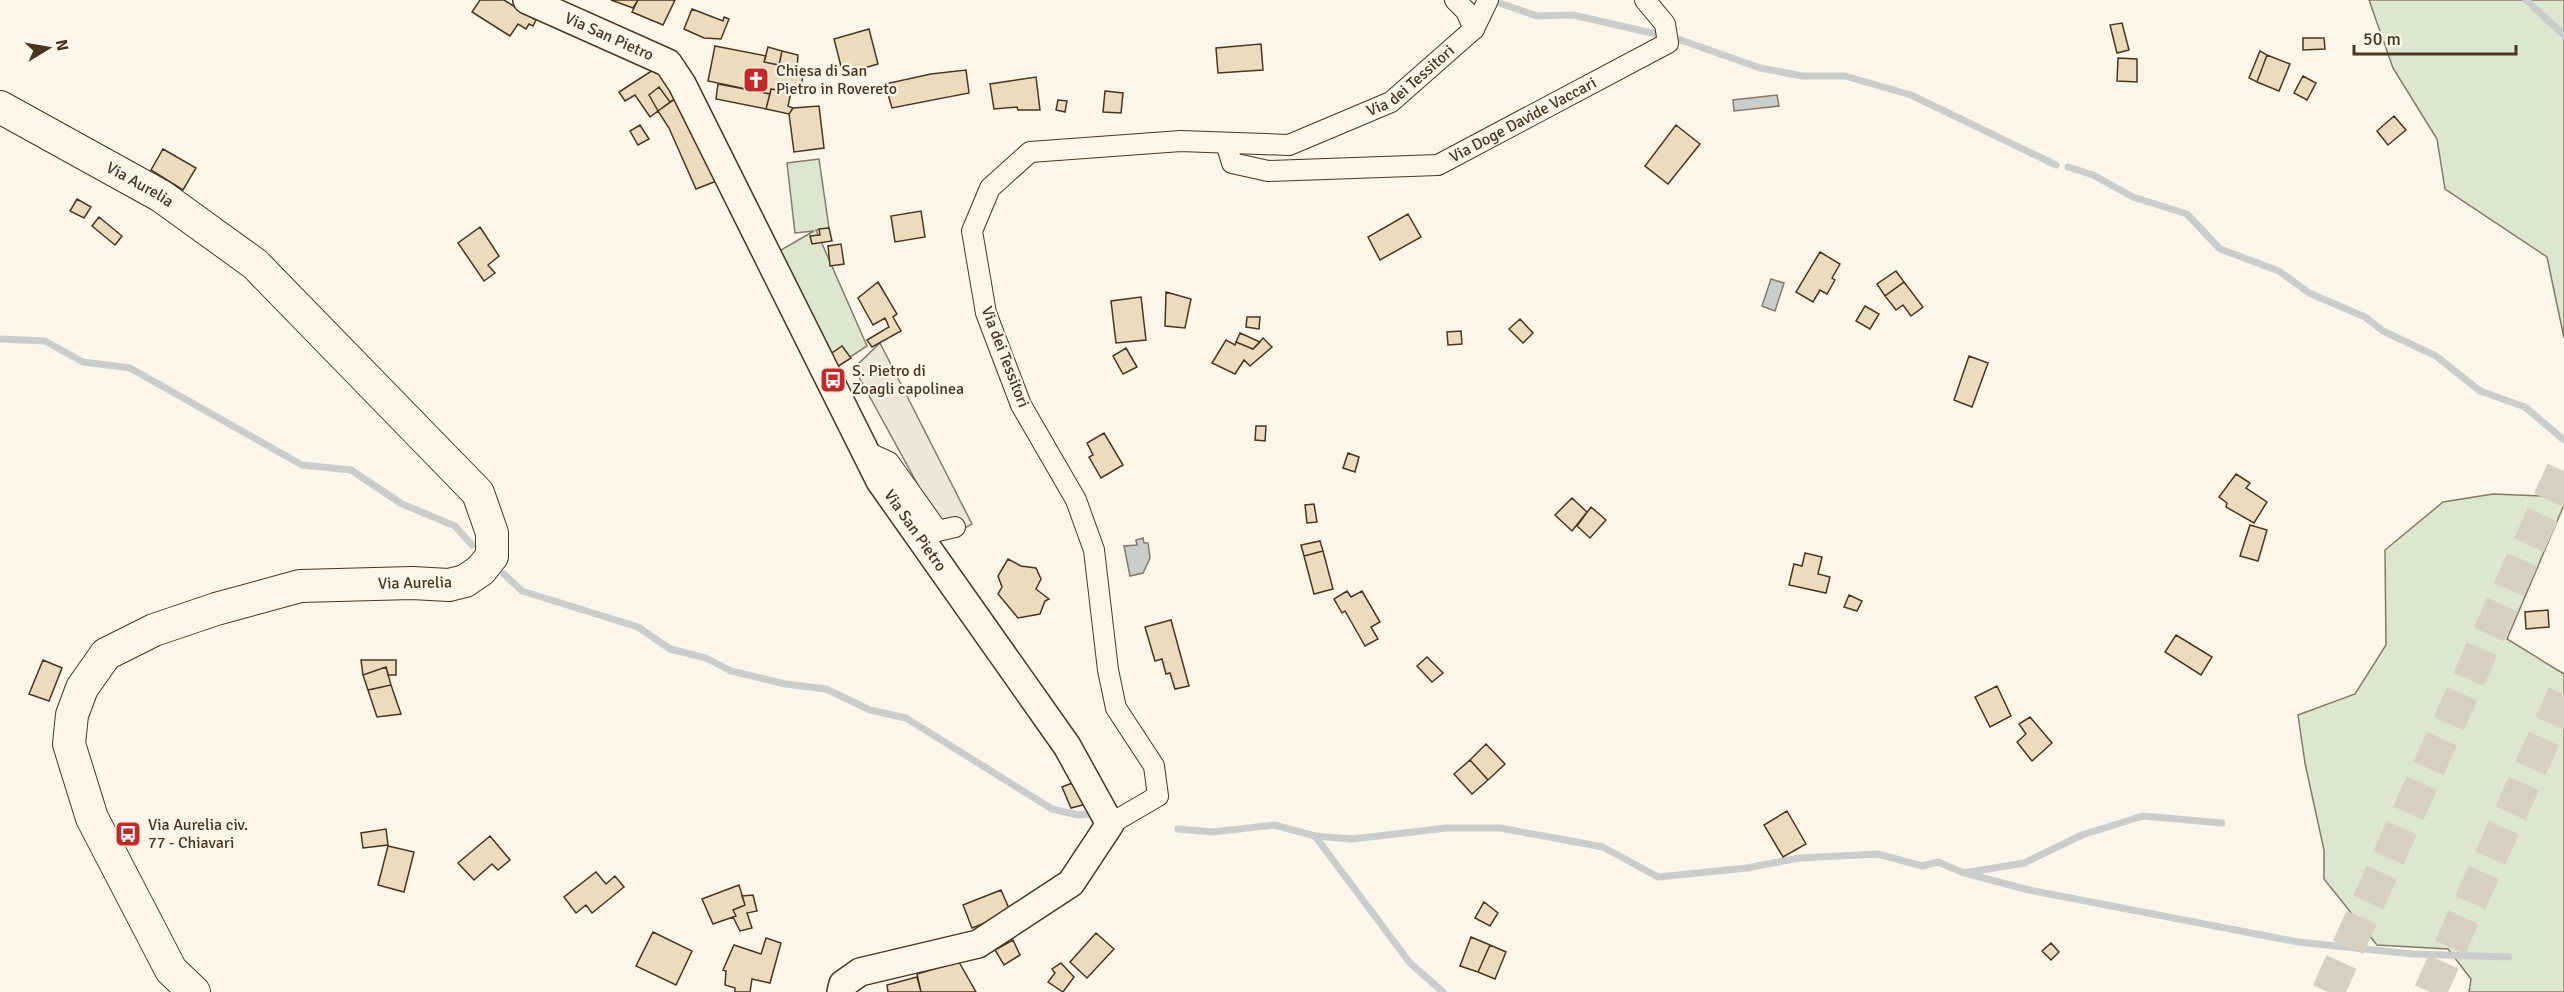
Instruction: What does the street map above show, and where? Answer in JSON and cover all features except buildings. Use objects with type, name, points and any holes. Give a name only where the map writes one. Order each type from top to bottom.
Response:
[{"type":"main road","name":"Via Aurelia","points":[[0,107],[161,196],[255,264],[478,493],[492,533],[492,556],[481,570],[465,581],[448,585],[412,583],[300,586],[216,609],[154,630],[106,654],[82,688],[72,715],[69,744],[92,818],[171,970],[194,992]]},
{"type":"street","name":"Via San Pietro","points":[[527,0],[668,63],[682,84],[880,481],[1067,746],[1110,824]]},
{"type":"street","points":[[1455,0],[1466,11],[1474,29]]},
{"type":"street","name":"Via dei Tessitori","points":[[1110,824],[1158,796],[1154,766],[1116,708],[1108,670],[1094,550],[1076,500],[1021,405],[986,313],[972,231],[990,188],[1030,152],[1181,141],[1288,145],[1391,102],[1474,29],[1488,0]]},
{"type":"street","name":"Via Doge Davide Vaccari","points":[[1227,143],[1232,163],[1268,171],[1438,165],[1668,43],[1665,24],[1645,0]]},
{"type":"street","points":[[866,451],[889,462],[938,531],[955,527]]},
{"type":"street","points":[[841,992],[843,984],[860,972],[978,944],[1071,884],[1110,824]]},
{"type":"green space","points":[[2369,0],[2564,0],[2564,338],[2547,257],[2445,189],[2437,139],[2393,68]]},
{"type":"green space","points":[[819,159],[829,228],[816,230],[867,346],[826,373],[769,257],[814,231],[795,233],[787,163]]},
{"type":"green space","points":[[2564,491],[2564,505],[2507,639],[2564,674],[2564,992],[2469,992],[2471,979],[2448,949],[2377,945],[2324,879],[2324,850],[2305,763],[2298,715],[2355,694],[2386,645],[2385,550],[2443,502],[2493,494],[2543,496]]},
{"type":"shaded area","points":[[1777,95],[1779,106],[1734,111],[1733,100]]},
{"type":"shaded area","points":[[1771,279],[1784,283],[1775,311],[1762,306]]},
{"type":"shaded area","points":[[880,343],[972,524],[947,538],[854,368]]},
{"type":"shaded area","points":[[1143,538],[1144,543],[1148,543],[1150,558],[1143,573],[1130,576],[1124,546],[1137,545],[1136,540]]},
{"type":"waterway","points":[[1491,0],[1537,16],[1573,15],[1678,39],[1760,68],[1802,76],[1845,76],[1911,95],[2056,165]]},
{"type":"waterway","points":[[2526,0],[2564,35]]},
{"type":"waterway","points":[[2068,167],[2093,175],[2133,197],[2187,214],[2220,249],[2279,271],[2309,293],[2365,317],[2383,331],[2436,356],[2480,391],[2525,407],[2564,440]]},
{"type":"waterway","points":[[0,339],[45,341],[83,362],[130,368],[302,465],[351,470],[402,504],[455,526],[472,545]]},
{"type":"waterway","points":[[504,574],[522,591],[638,627],[670,649],[706,658],[731,671],[785,684],[826,689],[870,710],[906,718],[1052,809],[1078,815],[1088,814]]},
{"type":"waterway","points":[[1178,829],[1213,832],[1274,825],[1315,836],[1352,839],[1447,828],[1500,828],[1603,847],[1658,877],[1747,868],[1799,858],[1878,854],[1922,866],[1938,862],[1964,873],[2024,863],[2082,835],[2143,816],[2222,823]]},
{"type":"waterway","points":[[1315,836],[1410,963],[1443,992]]},
{"type":"waterway","points":[[1968,874],[2029,890],[2298,942],[2413,954],[2509,957]]},
{"type":"tunnel","points":[[2328,992],[2564,467]]},
{"type":"tunnel","points":[[2430,992],[2564,694]]},
{"type":"place","name":"Chiesa di San Pietro in Rovereto","points":[[756,80]]},
{"type":"place","name":"S. Pietro di Zoagli capolinea","points":[[833,380]]},
{"type":"place","name":"Via Aurelia civ. 77 - Chiavari","points":[[128,834]]}]
